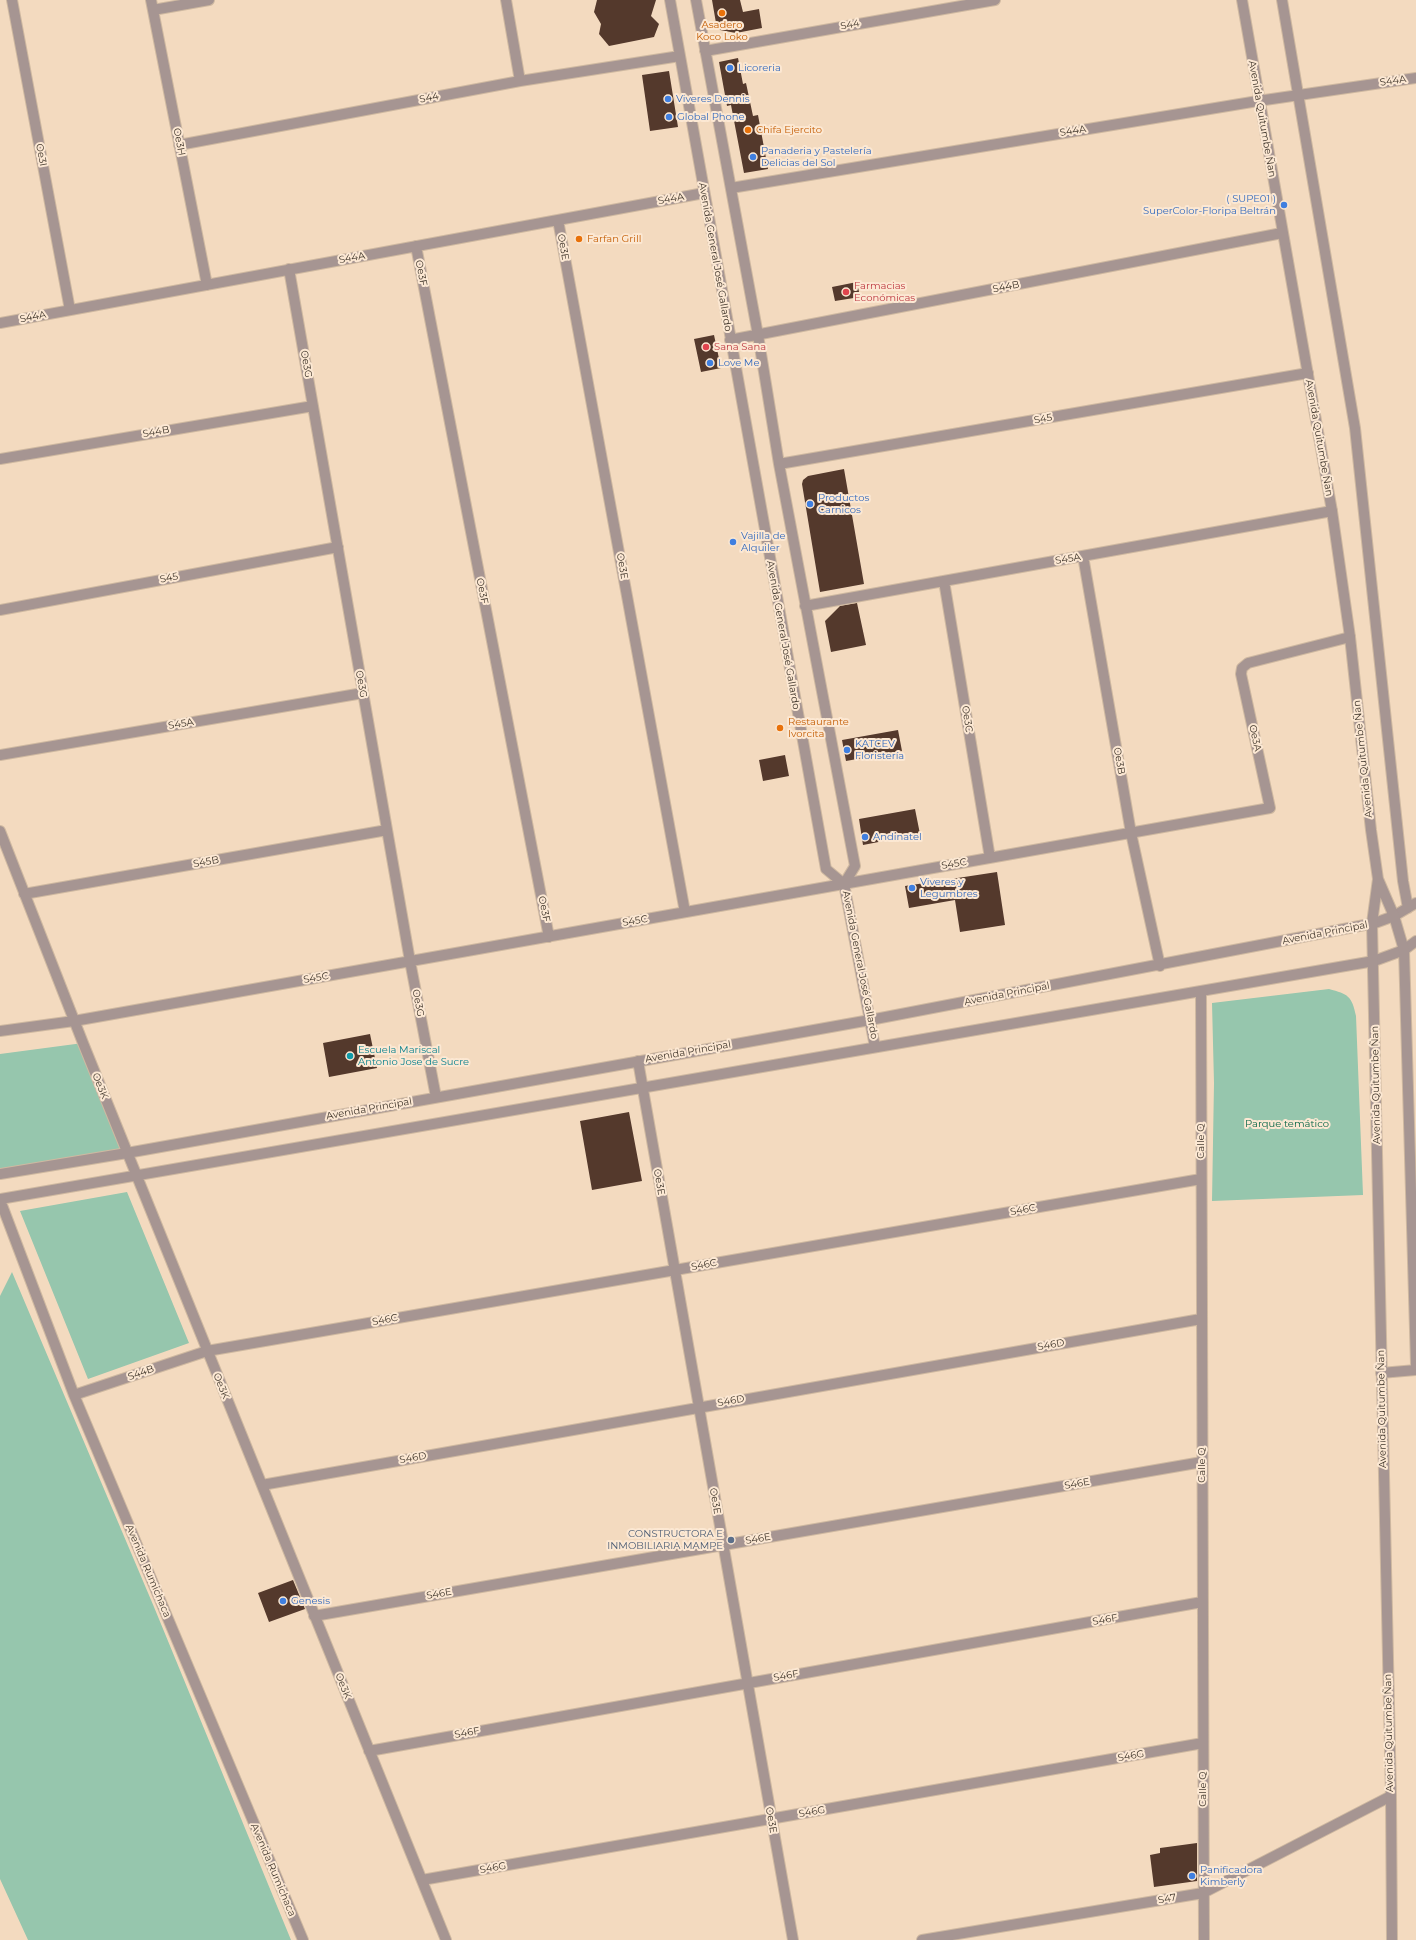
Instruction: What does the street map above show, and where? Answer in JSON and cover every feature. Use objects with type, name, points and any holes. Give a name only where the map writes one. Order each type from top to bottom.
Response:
[{"type":"street","name":"Oe3I","points":[[12,0],[70,310]]},
{"type":"street","name":"Oe3H","points":[[151,0],[207,285]]},
{"type":"street","points":[[153,10],[208,0]]},
{"type":"street","points":[[506,0],[520,81]]},
{"type":"street","name":"Avenida General José Gallardo","points":[[670,0],[826,870],[844,884],[875,1047]]},
{"type":"street","name":"Avenida General José Gallardo","points":[[696,0],[758,335],[779,464],[805,606],[855,866],[844,884]]},
{"type":"street","name":"S44","points":[[705,51],[995,0]]},
{"type":"street","name":"Avenida Quitumbe Ñan","points":[[1242,0],[1258,100],[1332,511],[1350,637],[1371,830],[1378,879],[1374,923],[1374,961],[1381,1373],[1391,1796],[1392,1940]]},
{"type":"street","points":[[1282,0],[1300,94],[1356,428],[1402,873],[1412,905]]},
{"type":"street","name":"S44","points":[[179,145],[520,81],[680,56]]},
{"type":"street","name":"S44A","points":[[731,188],[1258,100],[1416,78]]},
{"type":"street","name":"S44A","points":[[0,323],[704,193]]},
{"type":"street","name":"Oe3E","points":[[558,220],[685,912]]},
{"type":"street","name":"S44B","points":[[730,340],[1282,233]]},
{"type":"street","name":"Oe3F","points":[[416,246],[549,936]]},
{"type":"street","name":"Oe3G","points":[[289,269],[410,961],[436,1097]]},
{"type":"street","name":"S45","points":[[779,464],[1308,373]]},
{"type":"street","name":"S44B","points":[[0,459],[313,406]]},
{"type":"street","name":"S45A","points":[[805,606],[1332,511]]},
{"type":"street","name":"S45","points":[[0,610],[338,547]]},
{"type":"street","name":"Oe3B","points":[[1083,556],[1131,833],[1160,966]]},
{"type":"street","name":"Oe3C","points":[[944,581],[990,858]]},
{"type":"street","name":"Oe3A","points":[[1270,808],[1240,674],[1242,668],[1248,663],[1350,637]]},
{"type":"street","name":"S45A","points":[[0,755],[363,693]]},
{"type":"street","name":"S45C","points":[[0,1031],[74,1021],[1270,808]]},
{"type":"street","name":"S45B","points":[[24,894],[387,830]]},
{"type":"street","name":"Oe3K","points":[[0,831],[136,1176],[446,1940]]},
{"type":"street","name":"Avenida Quitumbe Ñan","points":[[1378,879],[1394,916],[1404,950],[1416,1365]]},
{"type":"street","name":"Avenida Principal","points":[[0,1174],[127,1153],[870,1020],[1160,966],[1374,923],[1394,916],[1412,905]]},
{"type":"street","points":[[0,1200],[1374,961],[1404,950],[1416,941]]},
{"type":"street","name":"Calle Q","points":[[1201,991],[1204,1940]]},
{"type":"street","name":"Oe3E","points":[[638,1061],[793,1940]]},
{"type":"street","name":"S46C","points":[[207,1351],[1201,1179]]},
{"type":"street","name":"Avenida Rumichaca","points":[[0,1200],[74,1395],[303,1940]]},
{"type":"street","name":"S46D","points":[[262,1485],[1202,1319]]},
{"type":"street","name":"S44B","points":[[74,1395],[207,1351]]},
{"type":"street","points":[[1381,1373],[1416,1370]]},
{"type":"street","name":"S46E","points":[[314,1616],[1202,1462]]},
{"type":"street","name":"S46F","points":[[369,1751],[1202,1602]]},
{"type":"street","name":"S46G","points":[[422,1880],[1203,1743]]},
{"type":"street","name":"S47","points":[[922,1940],[1204,1893],[1391,1796]]},
{"type":"green space","name":"Parque temático","points":[[1329,989],[1345,994],[1351,1000],[1356,1016],[1363,1195],[1212,1201],[1214,1083],[1212,1003]]},
{"type":"green space","points":[[83,1043],[127,1153],[0,1174],[0,1054]]},
{"type":"green space","points":[[127,1192],[189,1343],[88,1379],[20,1211]]},
{"type":"green space","points":[[12,1272],[154,1607],[291,1940],[28,1940],[0,1879],[0,1296]]},
{"type":"building","points":[[597,0],[656,0],[651,16],[659,24],[654,37],[609,46],[599,34],[601,24],[594,12]]},
{"type":"building","points":[[712,0],[740,0],[743,12],[759,9],[762,28],[736,33],[720,30],[716,23]]},
{"type":"building","points":[[738,58],[743,84],[746,83],[753,116],[758,115],[768,169],[744,173],[731,105],[727,106],[719,62]]},
{"type":"building","points":[[669,71],[678,127],[650,131],[642,75]]},
{"type":"building","name":"Farmacias Económicas","points":[[857,282],[860,297],[835,301],[832,287]]},
{"type":"building","name":"Sana Sana","points":[[714,335],[721,368],[701,372],[694,339]]},
{"type":"building","points":[[844,469],[864,584],[820,592],[802,484],[803,480],[808,476]]},
{"type":"building","points":[[857,603],[866,645],[831,652],[825,621],[840,606]]},
{"type":"building","points":[[898,730],[902,751],[846,761],[842,740]]},
{"type":"building","points":[[785,755],[789,776],[763,781],[759,760]]},
{"type":"building","points":[[915,809],[920,834],[863,845],[859,819]]},
{"type":"building","points":[[997,872],[1005,925],[960,932],[955,900],[909,908],[905,886]]},
{"type":"building","name":"Escuela Mariscal Antonio Jose de Sucre","points":[[370,1034],[377,1068],[329,1077],[323,1043]]},
{"type":"building","points":[[629,1112],[642,1181],[592,1190],[580,1121]]},
{"type":"building","name":"Genesis","points":[[293,1580],[305,1609],[269,1622],[258,1593]]},
{"type":"building","points":[[1197,1843],[1197,1881],[1154,1887],[1150,1855],[1160,1853],[1160,1848]]},
{"type":"place","name":"Asadero Koco Loko","points":[[722,13]]},
{"type":"place","name":"Licoreria","points":[[730,68]]},
{"type":"place","name":"Viveres Dennis","points":[[668,99]]},
{"type":"place","name":"Global Phone","points":[[669,117]]},
{"type":"place","name":"Chifa Ejercito","points":[[748,130]]},
{"type":"place","name":"Panaderia y Pastelería Delicias del Sol","points":[[753,157]]},
{"type":"place","name":"( SUPE01 ) SuperColor-Floripa Beltrán","points":[[1284,205]]},
{"type":"place","name":"Farfan Grill","points":[[579,239]]},
{"type":"place","name":"Farmacias Económicas","points":[[846,292]]},
{"type":"place","name":"Sana Sana","points":[[706,347]]},
{"type":"place","name":"Love Me","points":[[710,363]]},
{"type":"place","name":"Productos Carnicos","points":[[810,504]]},
{"type":"place","name":"Vajilla de Alquiler","points":[[733,542]]},
{"type":"place","name":"Restaurante Ivorcita","points":[[780,728]]},
{"type":"place","name":"KATCEV Floristería","points":[[847,750]]},
{"type":"place","name":"Andinatel","points":[[865,837]]},
{"type":"place","name":"Viveres y Legumbres","points":[[912,888]]},
{"type":"place","name":"Escuela Mariscal Antonio Jose de Sucre","points":[[350,1056]]},
{"type":"place","name":"CONSTRUCTORA E INMOBILIARIA MAMPE","points":[[731,1540]]},
{"type":"place","name":"Genesis","points":[[283,1601]]},
{"type":"place","name":"Panificadora Kimberly","points":[[1192,1876]]}]
